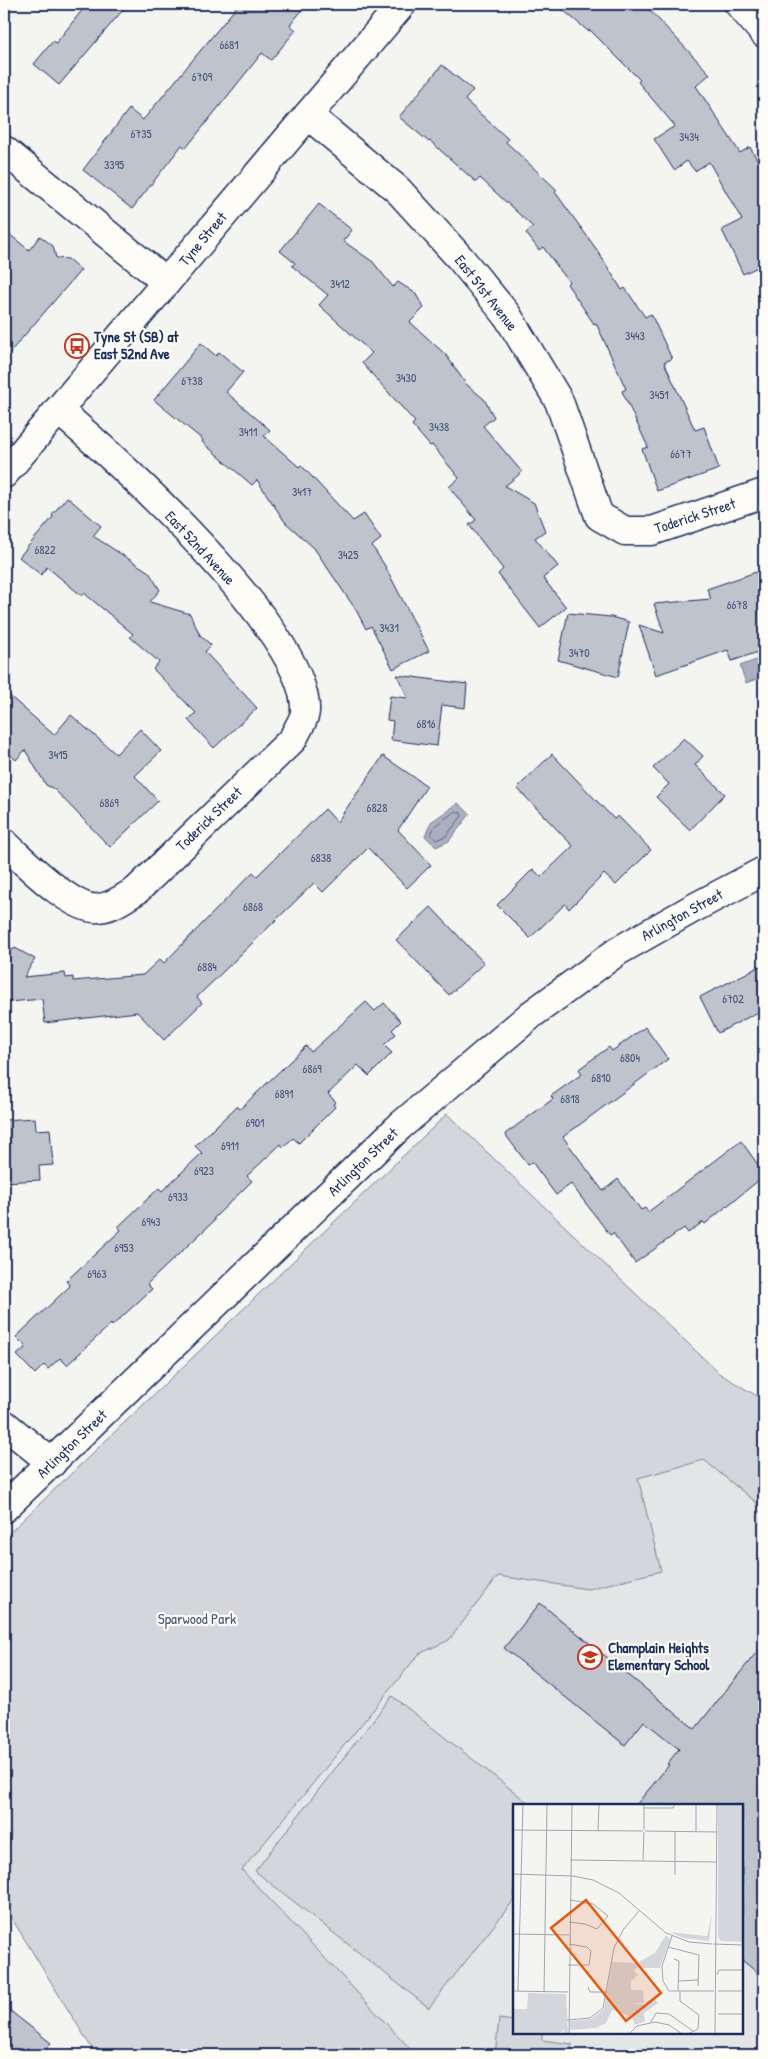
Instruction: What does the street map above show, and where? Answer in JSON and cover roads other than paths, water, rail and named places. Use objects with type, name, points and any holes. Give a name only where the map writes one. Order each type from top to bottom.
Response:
[{"type":"street","name":"Tyne Street","points":[[4,474],[402,4]]},
{"type":"street","points":[[738,4],[764,33]]},
{"type":"street","name":"East 51st Avenue","points":[[308,115],[398,190],[507,315],[559,401],[599,516],[625,531]]},
{"type":"street","points":[[4,150],[166,282]]},
{"type":"street","name":"East 52nd Avenue","points":[[58,410],[89,436],[205,548],[239,589],[273,634],[299,678],[305,712]]},
{"type":"street","name":"Toderick Street","points":[[625,531],[652,531],[764,493]]},
{"type":"street","name":"Toderick Street","points":[[4,843],[58,891],[77,903],[97,909],[119,902],[137,890],[293,739],[305,712]]},
{"type":"street","name":"Arlington Street","points":[[4,1508],[400,1126],[532,1014],[618,951],[764,871]]},
{"type":"street","points":[[4,1424],[52,1463]]},
{"type":"water","points":[[764,657],[764,676],[746,683],[740,666]]},
{"type":"water","points":[[458,803],[470,814],[449,841],[436,847],[425,836],[431,822]]},
{"type":"place","name":"Tyne St (SB) at East 52nd Ave","points":[[77,346]]},
{"type":"place","name":"Champlain Heights Elementary School","points":[[590,1657]]},
{"type":"park label","name":"Sparwood Park","points":[[197,1619]]}]
